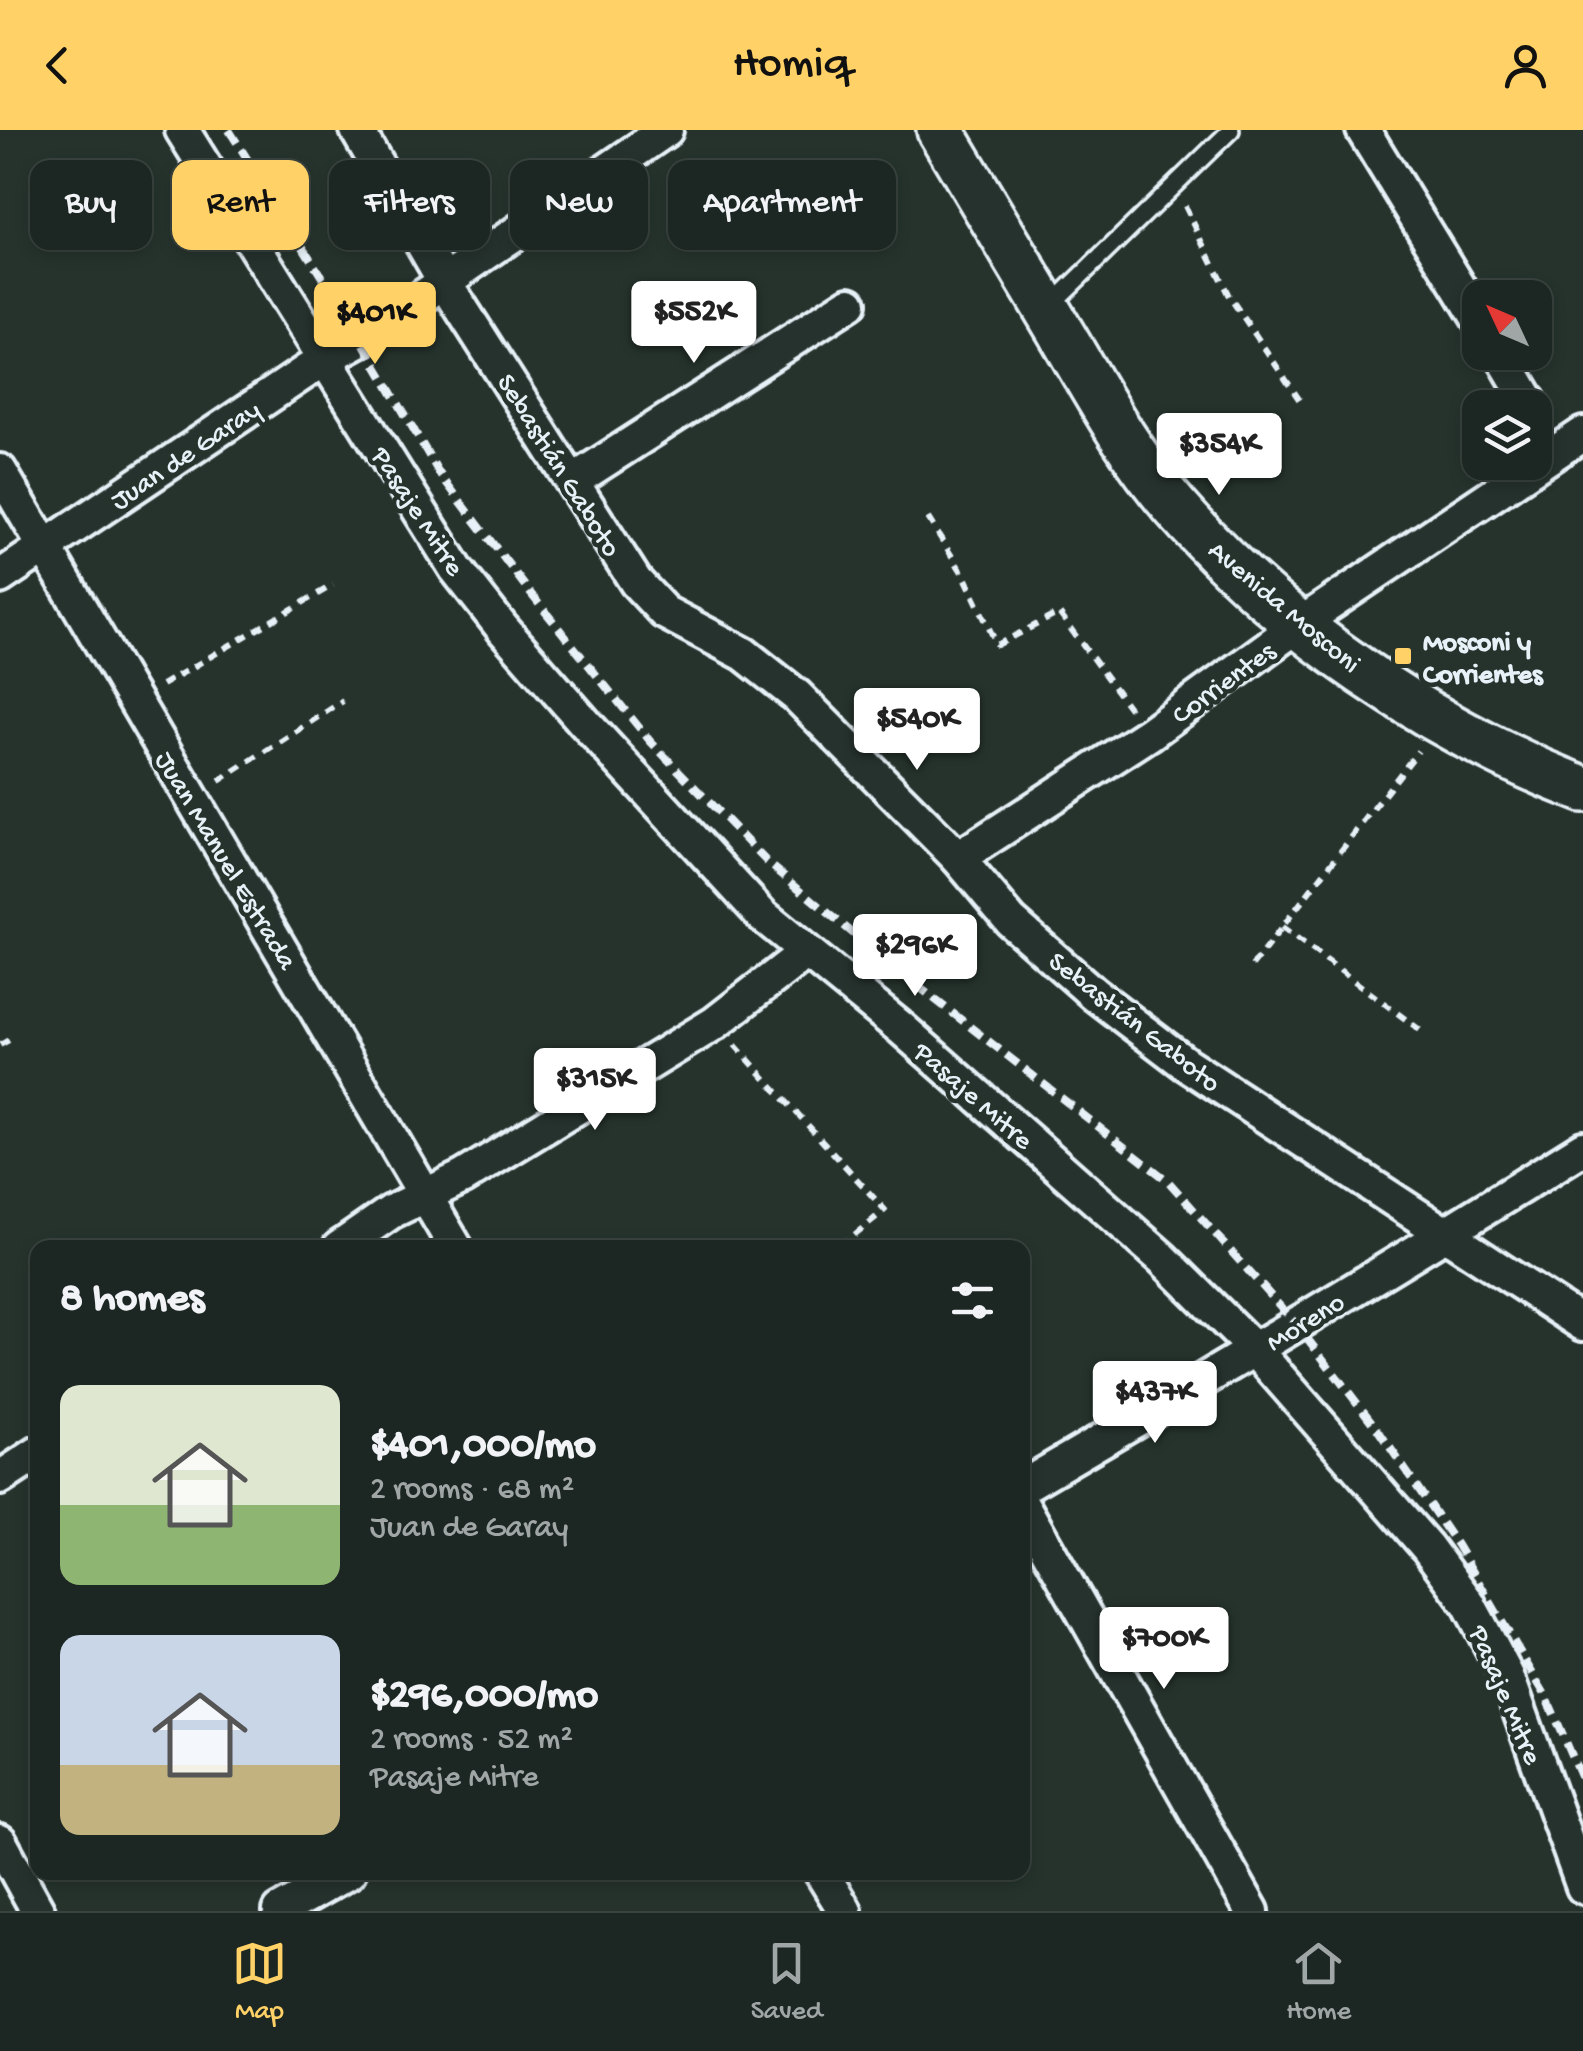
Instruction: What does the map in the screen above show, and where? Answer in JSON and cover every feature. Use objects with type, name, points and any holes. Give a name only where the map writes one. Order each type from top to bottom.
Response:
[{"type":"street","name":"Pasaje Mitre","points":[[182,130],[456,569],[503,629],[762,915],[901,1028],[1162,1258],[1256,1351],[1426,1547],[1469,1604],[1507,1676],[1583,1887]]},
{"type":"street","name":"Sebastián Gaboto","points":[[357,130],[444,281],[636,582],[664,612],[744,654],[797,696],[958,858],[1011,921],[1094,994],[1186,1064],[1583,1324]]},
{"type":"street","name":"Juan de Garay","points":[[0,576],[360,339],[666,130]]},
{"type":"street","name":"Avenida Mosconi","points":[[940,130],[1122,436],[1176,508],[1300,624],[1440,722],[1525,767],[1583,790]]},
{"type":"street","points":[[1363,130],[1462,291]]},
{"type":"street","points":[[573,482],[850,303]]},
{"type":"street","points":[[1552,425],[1571,442]]},
{"type":"street","name":"Corrientes","points":[[958,858],[1149,734],[1300,624],[1571,442]]},
{"type":"street","name":"Juan Manuel Estrada","points":[[0,470],[452,1240]]},
{"type":"street","points":[[351,1240],[391,1212],[463,1177],[715,1023],[805,952]]},
{"type":"street","name":"Moreno","points":[[1030,1482],[1256,1351],[1329,1302],[1583,1148]]},
{"type":"street","points":[[0,1478],[30,1458]]},
{"type":"street","points":[[1030,1518],[1252,1911]]},
{"type":"street","points":[[0,1842],[38,1911]]},
{"type":"street","points":[[280,1911],[335,1880]]},
{"type":"street","points":[[826,1880],[845,1911]]},
{"type":"lane","points":[[1047,310],[1230,130]]},
{"type":"path","points":[[1174,183],[1228,296],[1304,406]]},
{"type":"path","points":[[928,518],[964,577],[998,646],[1059,613],[1149,734]]},
{"type":"path","points":[[135,701],[332,585]]},
{"type":"path","points":[[192,798],[343,701]]},
{"type":"path","points":[[1252,966],[1440,722]]},
{"type":"path","points":[[1282,927],[1420,1030]]},
{"type":"path","points":[[715,1023],[885,1210],[848,1240]]},
{"type":"path","points":[[0,1045],[14,1037]]},
{"type":"railway","points":[[229,130],[361,339],[439,473],[650,741],[767,862],[896,969],[1168,1181],[1296,1324],[1378,1430],[1457,1545],[1547,1698],[1583,1781]]},
{"type":"place","name":"Mosconi y Corrientes","points":[[1403,656]]}]
